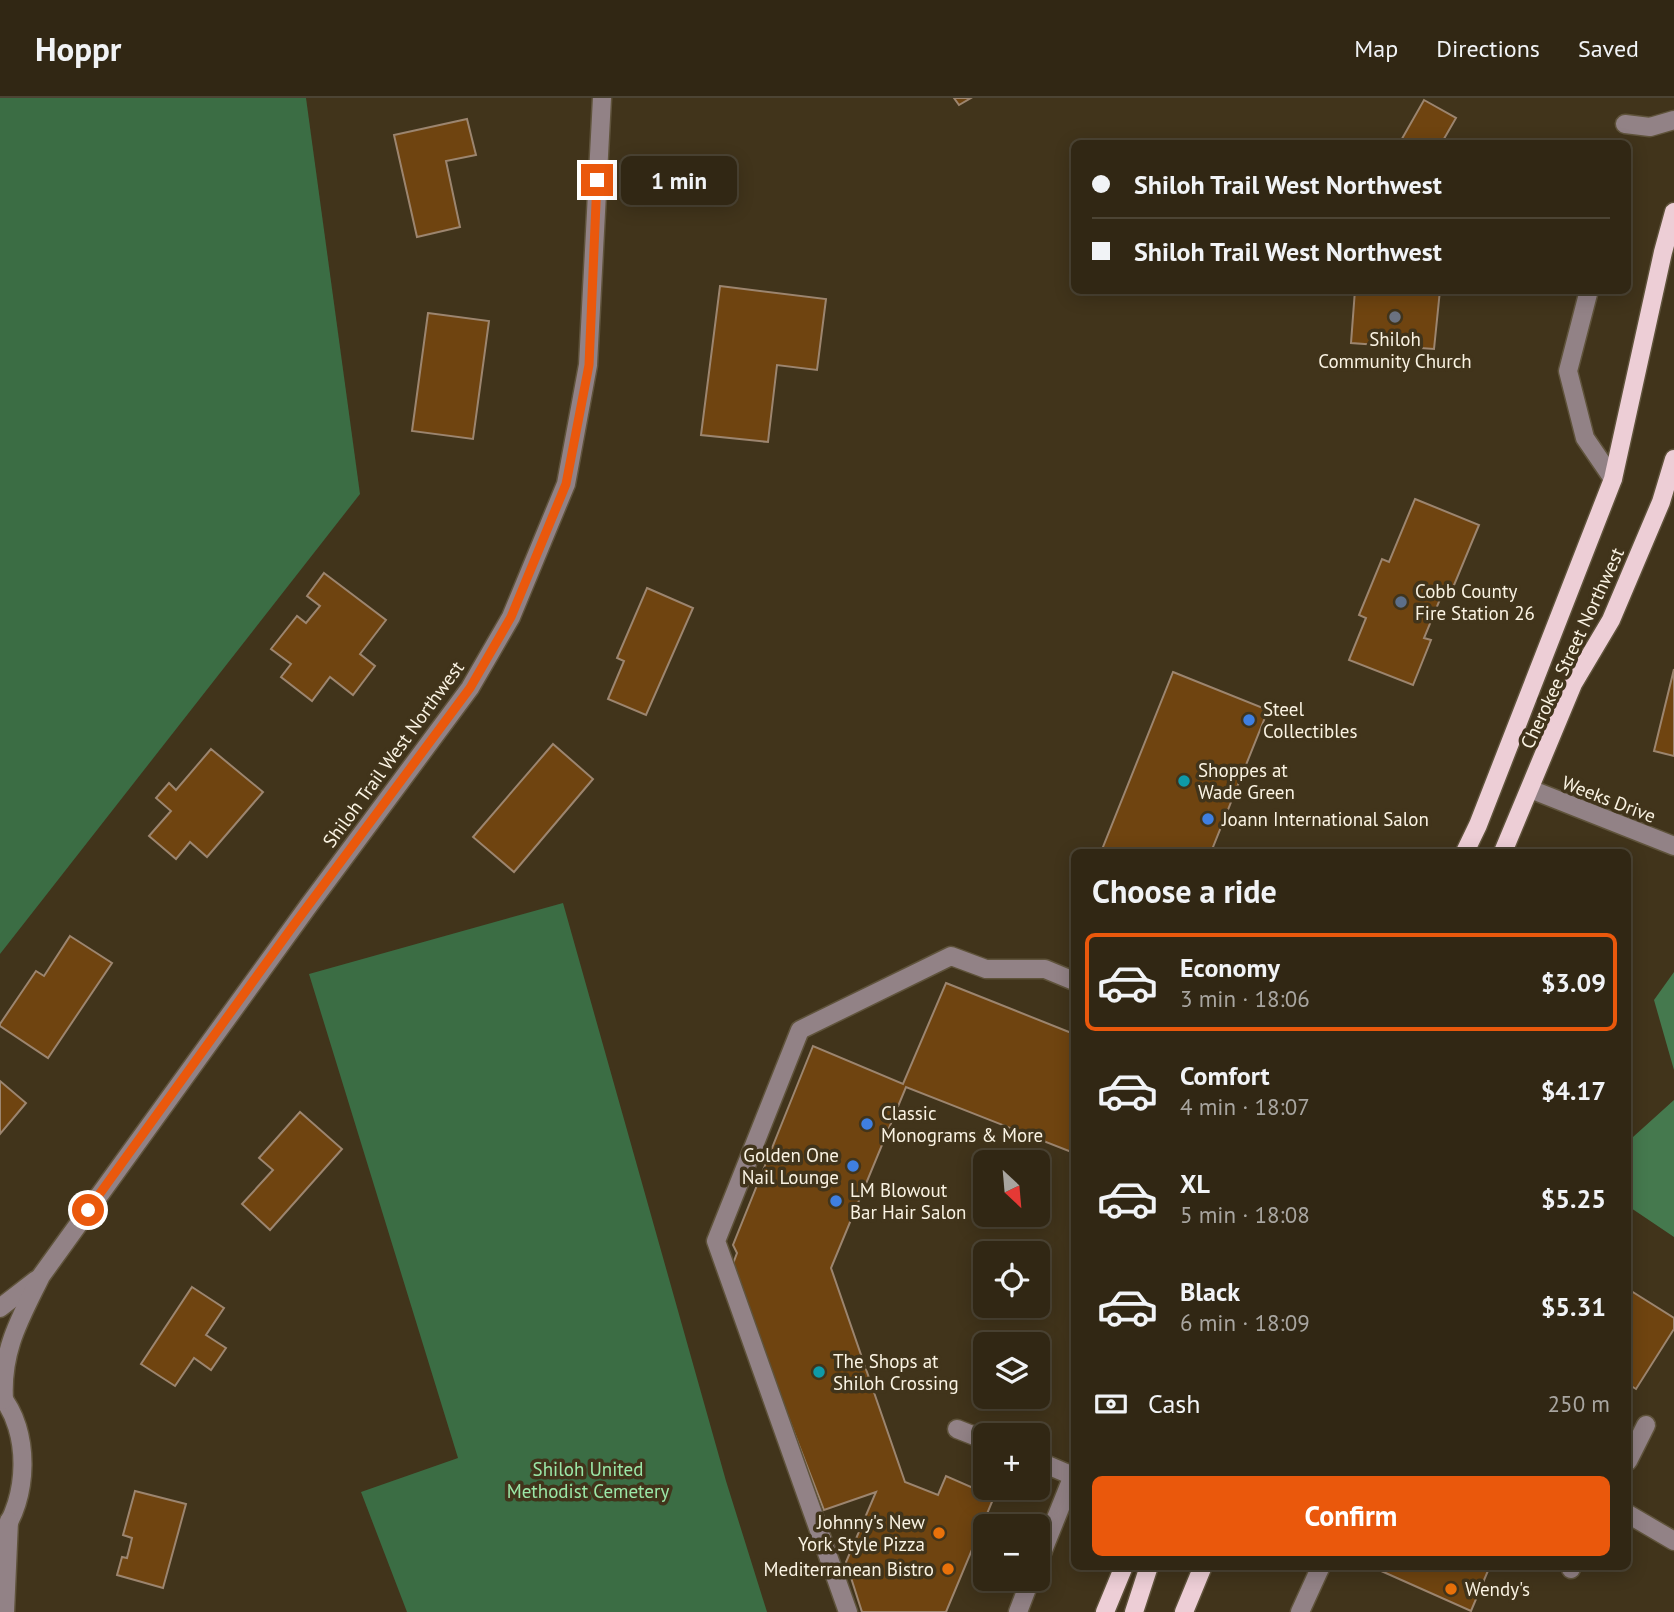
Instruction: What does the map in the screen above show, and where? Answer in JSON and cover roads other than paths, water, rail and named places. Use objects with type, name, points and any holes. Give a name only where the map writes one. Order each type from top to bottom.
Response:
[{"type":"main road","name":"Cherokee Street Northwest","points":[[1466,849],[1547,652],[1613,479],[1674,212]]},
{"type":"main road","name":"Cherokee Street Northwest","points":[[1504,849],[1573,684],[1611,620],[1661,502],[1673,465]]},
{"type":"main road","points":[[1105,1612],[1122,1570]]},
{"type":"main road","points":[[1134,1612],[1148,1570]]},
{"type":"main road","points":[[1189,1607],[1202,1570]]},
{"type":"street","name":"Shiloh Trail West Northwest","points":[[2,1397],[3,1375],[14,1330],[41,1276],[301,916],[470,688],[511,617],[566,484],[589,365],[602,98]]},
{"type":"street","points":[[1625,124],[1650,127],[1674,120]]},
{"type":"street","points":[[1588,294],[1568,371],[1585,438],[1613,479]]},
{"type":"street","name":"Weeks Drive","points":[[1530,789],[1674,846]]},
{"type":"street","points":[[848,1612],[716,1241],[800,1030],[951,956],[986,969],[1045,969],[1071,980]]},
{"type":"street","name":"Shiloh Trail West Northwest","points":[[0,1308],[41,1276]]},
{"type":"street","points":[[0,1536],[18,1500],[23,1466],[18,1432],[2,1397]]},
{"type":"street","points":[[1631,1455],[1646,1425]]},
{"type":"street","points":[[957,1429],[973,1435]]},
{"type":"street","points":[[1050,1465],[1071,1473]]},
{"type":"street","points":[[1050,1533],[1071,1481]]},
{"type":"street","points":[[1631,1516],[1674,1541]]},
{"type":"street","points":[[5,1612],[10,1518]]},
{"type":"street","points":[[1300,1612],[1319,1570]]},
{"type":"street","points":[[1018,1612],[1026,1591]]},
{"type":"place","name":"Shiloh Community Church","points":[[1395,317]]},
{"type":"place","name":"Cobb County Fire Station 26","points":[[1401,602]]},
{"type":"place","name":"Steel Collectibles","points":[[1249,720]]},
{"type":"place","name":"Shoppes at Wade Green","points":[[1184,781]]},
{"type":"place","name":"Joann International Salon","points":[[1208,819]]},
{"type":"place","name":"Classic Monograms & More","points":[[867,1124]]},
{"type":"place","name":"Golden One Nail Lounge","points":[[853,1166]]},
{"type":"place","name":"LM Blowout Bar Hair Salon","points":[[836,1201]]},
{"type":"place","name":"The Shops at Shiloh Crossing","points":[[819,1372]]},
{"type":"place","name":"Johnny's New York Style Pizza","points":[[939,1533]]},
{"type":"place","name":"Mediterranean Bistro","points":[[948,1569]]},
{"type":"place","name":"Wendy's","points":[[1451,1589]]},
{"type":"park label","name":"Shiloh United Methodist Cemetery","points":[[588,1480]]}]
